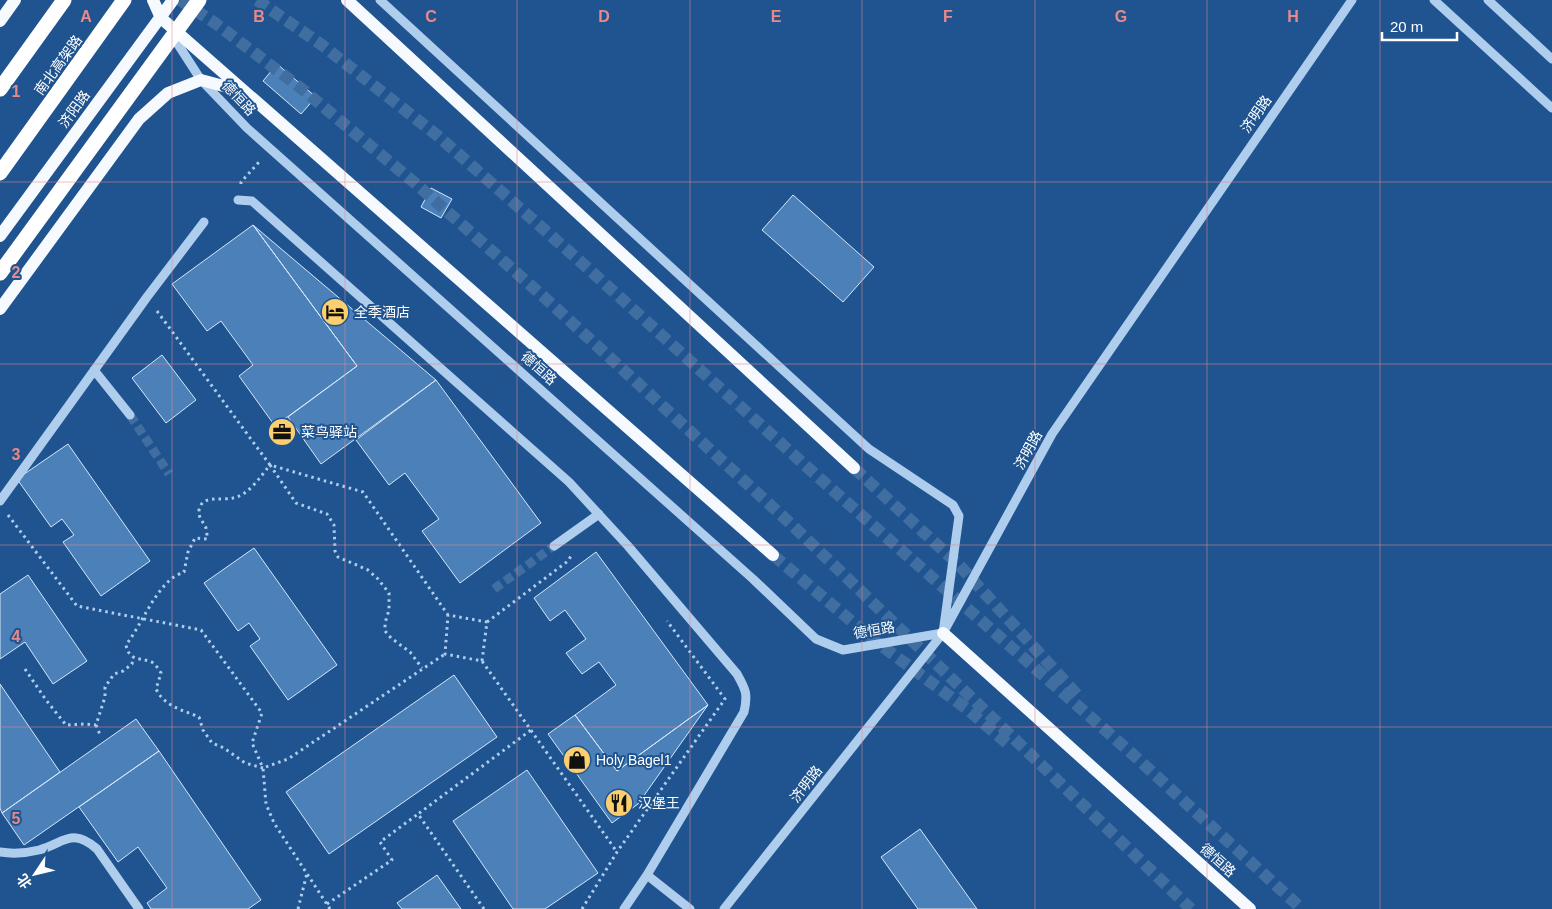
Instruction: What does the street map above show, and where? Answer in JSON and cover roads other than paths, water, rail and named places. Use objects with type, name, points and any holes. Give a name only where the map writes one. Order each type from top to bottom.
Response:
[{"type":"highway","points":[[0,89],[64,0]]},
{"type":"highway","name":"南北高架路","points":[[0,173],[124,0]]},
{"type":"highway","points":[[0,273],[199,0]]},
{"type":"main road","points":[[0,20],[15,0]]},
{"type":"main road","points":[[152,0],[161,18],[773,555]]},
{"type":"main road","name":"济阳路","points":[[0,236],[173,0]]},
{"type":"main road","points":[[347,0],[854,468]]},
{"type":"main road","points":[[0,309],[139,119],[168,92],[201,80],[244,91]]},
{"type":"main road","name":"德恒路","points":[[944,633],[1250,909]]},
{"type":"street","points":[[380,0],[869,449],[953,505],[959,516],[944,633]]},
{"type":"street","name":"济明路","points":[[724,909],[944,633],[1052,434],[1352,0]]},
{"type":"street","points":[[1434,0],[1552,108]]},
{"type":"street","points":[[1488,0],[1552,59]]},
{"type":"street","name":"德恒路","points":[[161,18],[201,80],[247,128],[738,566],[816,639],[843,650],[944,633]]},
{"type":"street","points":[[238,200],[252,201],[569,482],[628,546],[737,674],[747,698],[744,712],[647,875],[624,909]]},
{"type":"street","points":[[0,501],[147,297],[204,222]]},
{"type":"street","points":[[94,370],[130,415]]},
{"type":"street","points":[[554,546],[599,514]]},
{"type":"street","points":[[0,852],[9,854],[40,850],[64,839],[75,838],[88,841],[97,849],[139,909]]},
{"type":"street","points":[[647,875],[690,909]]},
{"type":"tunnel","points":[[180,0],[215,23],[302,89],[416,184],[545,298],[791,524],[1191,909]]},
{"type":"tunnel","points":[[257,0],[322,45],[438,136],[582,263],[817,476],[1129,751],[1302,909]]},
{"type":"tunnel","points":[[130,415],[169,474]]},
{"type":"tunnel","points":[[854,468],[959,565],[1081,699]]},
{"type":"tunnel","points":[[494,589],[554,546]]},
{"type":"tunnel","points":[[773,555],[875,641],[967,709],[1008,744]]},
{"type":"place","name":"全季酒店","points":[[335,312]]},
{"type":"place","name":"菜鸟驿站","points":[[282,432]]},
{"type":"place","name":"Holy Bagel1","points":[[577,760]]},
{"type":"place","name":"汉堡王","points":[[619,803]]}]
